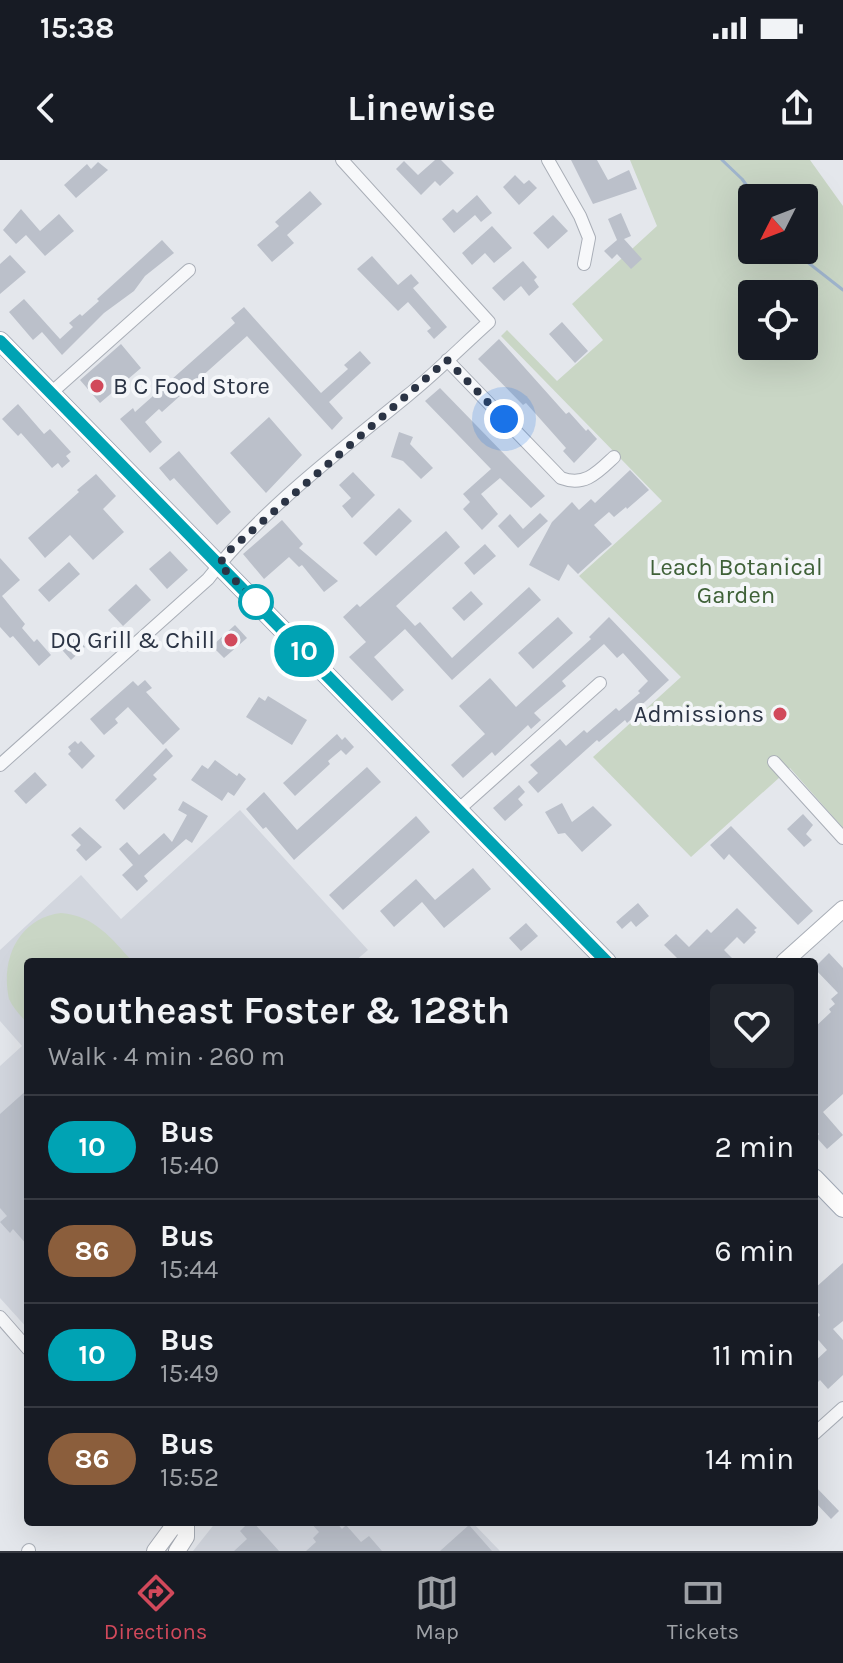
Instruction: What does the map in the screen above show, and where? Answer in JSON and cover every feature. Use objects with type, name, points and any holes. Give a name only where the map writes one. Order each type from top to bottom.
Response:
[{"type":"main road","points":[[0,341],[603,958]]},
{"type":"main road","points":[[818,1182],[843,1208]]},
{"type":"street","points":[[0,765],[208,579],[230,550],[267,516],[489,322],[342,160]]},
{"type":"street","points":[[548,160],[589,238],[584,264]]},
{"type":"street","points":[[51,393],[189,270]]},
{"type":"street","points":[[447,360],[561,478],[581,482],[593,476],[614,457]]},
{"type":"street","points":[[458,810],[600,683]]},
{"type":"street","points":[[774,762],[843,838]]},
{"type":"street","points":[[788,958],[843,909]]},
{"type":"street","points":[[0,1317],[24,1344]]},
{"type":"street","points":[[818,1430],[843,1408]]},
{"type":"street","points":[[155,1551],[177,1526]]},
{"type":"street","points":[[177,1551],[186,1537],[186,1526]]},
{"type":"shaded area","points":[[240,810],[368,950],[359,958],[24,958],[24,1325],[0,1298],[0,1066],[22,1046],[0,1021],[0,950],[81,875],[121,919]]},
{"type":"shaded area","points":[[213,1526],[476,1526],[500,1551],[193,1551]]},
{"type":"green space","name":"Leach Botanical Garden","points":[[630,160],[810,160],[843,206],[843,828],[790,768],[691,857],[593,757],[681,677],[579,576],[662,501],[501,336],[507,330],[557,381],[603,340],[572,304],[657,226]]},
{"type":"green space","points":[[61,913],[93,923],[129,958],[24,958],[24,1019],[9,999],[7,969],[10,956],[24,932],[46,916]]},
{"type":"building","points":[[435,160],[441,160],[454,173],[440,186],[435,181],[421,195],[396,169],[404,161],[418,175]]},
{"type":"building","points":[[571,160],[597,160],[608,180],[629,170],[637,189],[593,204]]},
{"type":"building","points":[[98,162],[108,170],[76,198],[64,185],[87,164],[91,169]]},
{"type":"building","points":[[515,175],[524,184],[529,180],[537,188],[519,205],[503,187]]},
{"type":"building","points":[[310,191],[322,204],[287,235],[294,243],[272,262],[257,245],[279,226],[275,222]]},
{"type":"building","points":[[477,195],[492,213],[481,222],[475,215],[454,233],[442,219],[453,209],[457,213]]},
{"type":"building","points":[[21,209],[40,231],[59,214],[74,231],[45,256],[26,235],[16,244],[3,230]]},
{"type":"building","points":[[621,213],[631,236],[624,239],[642,259],[631,269],[617,254],[612,259],[604,251],[617,240],[608,219]]},
{"type":"building","points":[[553,215],[568,231],[548,249],[533,233]]},
{"type":"building","points":[[492,226],[512,248],[494,263],[485,253],[472,265],[462,253]]},
{"type":"building","points":[[162,240],[174,253],[145,276],[134,291],[104,313],[62,355],[42,332],[33,340],[9,312],[24,299],[60,339],[73,327],[69,323],[99,301],[97,299]]},
{"type":"building","points":[[10,255],[26,272],[0,294],[0,264]]},
{"type":"building","points":[[372,256],[398,285],[411,274],[419,283],[413,288],[447,327],[434,339],[427,331],[431,328],[408,302],[398,311],[357,269]]},
{"type":"building","points":[[523,261],[537,277],[534,280],[539,287],[529,296],[521,286],[504,301],[492,288]]},
{"type":"building","points":[[244,307],[321,393],[348,369],[344,365],[360,351],[371,363],[329,402],[343,418],[332,430],[247,336],[162,412],[159,409],[145,422],[162,442],[150,453],[120,419],[133,408],[135,412],[235,323],[231,318]]},
{"type":"building","points":[[562,322],[588,351],[575,363],[549,334]]},
{"type":"building","points":[[499,339],[566,414],[569,412],[597,439],[574,463],[563,451],[566,448],[526,403],[523,405],[478,359]]},
{"type":"building","points":[[121,344],[141,368],[100,403],[80,380]]},
{"type":"building","points":[[440,388],[545,496],[531,508],[500,478],[481,494],[498,514],[482,530],[463,509],[470,502],[463,494],[491,469],[425,401]]},
{"type":"building","points":[[18,404],[44,434],[50,429],[71,452],[66,456],[70,461],[62,468],[58,463],[52,468],[21,433],[18,436],[2,419]]},
{"type":"building","points":[[269,417],[302,455],[266,493],[230,453]]},
{"type":"building","points":[[399,432],[413,437],[410,444],[433,468],[421,479],[403,461],[391,457]]},
{"type":"building","points":[[179,451],[231,512],[217,525],[174,478],[170,481],[159,468]]},
{"type":"building","points":[[630,470],[649,490],[627,509],[614,517],[609,512],[594,525],[612,544],[578,574],[568,564],[559,581],[529,565],[552,522],[572,502],[579,510],[591,499],[595,503]]},
{"type":"building","points":[[353,472],[375,495],[352,518],[342,506],[351,498],[339,485]]},
{"type":"building","points":[[96,474],[116,496],[103,509],[124,532],[93,560],[70,535],[45,558],[28,538]]},
{"type":"building","points":[[399,508],[412,521],[376,556],[363,543]]},
{"type":"building","points":[[540,513],[548,521],[518,548],[498,526],[510,514],[523,529]]},
{"type":"building","points":[[282,520],[303,544],[299,548],[338,581],[324,592],[302,565],[299,567],[289,557],[264,579],[243,554]]},
{"type":"building","points":[[446,531],[460,547],[396,606],[415,626],[420,622],[452,658],[529,587],[541,600],[452,680],[405,629],[374,657],[404,690],[392,701],[349,657],[366,642],[343,617],[357,604],[360,607]]},
{"type":"building","points":[[485,544],[496,556],[474,575],[464,563]]},
{"type":"building","points":[[170,551],[188,570],[167,589],[149,569]]},
{"type":"building","points":[[0,558],[20,580],[2,596],[25,624],[22,628],[51,655],[39,666],[13,636],[10,638],[0,627]]},
{"type":"building","points":[[69,562],[80,574],[49,602],[38,590]]},
{"type":"building","points":[[136,584],[151,600],[123,626],[108,610]]},
{"type":"building","points":[[471,591],[483,604],[464,621],[452,608]]},
{"type":"building","points":[[558,617],[573,633],[533,669],[518,653]]},
{"type":"building","points":[[609,617],[669,680],[635,711],[637,714],[627,723],[625,720],[599,742],[597,740],[538,793],[528,782],[538,773],[530,765],[560,739],[566,746],[616,708],[619,711],[640,693],[638,691],[648,681],[623,653],[617,658],[604,644],[562,681],[566,686],[534,713],[541,720],[531,729],[528,725],[495,756],[492,752],[463,778],[451,765],[485,734],[459,706],[490,678],[516,707],[591,639],[589,637]]},
{"type":"building","name":"DQ Grill & Chill","points":[[235,625],[247,638],[224,658],[212,646]]},
{"type":"building","points":[[71,630],[85,647],[71,660],[56,643]]},
{"type":"building","points":[[145,680],[152,688],[146,692],[180,729],[163,745],[128,707],[115,719],[118,723],[104,735],[90,719],[133,681],[138,686]]},
{"type":"building","points":[[268,696],[307,720],[292,745],[246,717],[259,697],[265,701]]},
{"type":"building","points":[[337,734],[342,740],[345,737],[354,747],[346,755],[341,750],[295,796],[283,783]]},
{"type":"building","points":[[75,741],[78,744],[81,741],[95,756],[82,769],[68,754],[71,751],[68,747]]},
{"type":"building","points":[[166,748],[173,756],[153,775],[157,779],[124,810],[115,800]]},
{"type":"building","points":[[215,760],[246,779],[234,796],[228,792],[222,801],[191,780],[202,765],[208,769]]},
{"type":"building","points":[[367,767],[381,782],[294,860],[246,809],[264,792],[297,830]]},
{"type":"building","points":[[35,772],[47,785],[26,804],[14,791]]},
{"type":"building","points":[[519,785],[525,792],[518,799],[523,805],[505,821],[493,808]]},
{"type":"building","points":[[183,801],[208,816],[192,843],[186,839],[163,859],[144,876],[148,881],[137,891],[122,875],[133,865],[119,849],[127,842],[139,855],[164,833],[172,842],[187,815],[178,810]]},
{"type":"building","points":[[562,803],[572,822],[593,806],[612,825],[582,852],[565,833],[558,834],[545,812]]},
{"type":"building","points":[[803,814],[813,825],[806,834],[812,840],[804,847],[787,829]]},
{"type":"building","points":[[416,816],[430,832],[343,910],[329,895]]},
{"type":"building","points":[[731,826],[813,911],[798,925],[729,854],[724,860],[710,845]]},
{"type":"building","points":[[80,827],[102,847],[86,861],[76,850],[81,845],[71,835]]},
{"type":"building","points":[[473,868],[491,889],[444,928],[422,902],[394,927],[380,911],[416,879],[435,900]]},
{"type":"building","points":[[638,903],[649,916],[636,927],[631,921],[622,929],[616,922]]},
{"type":"building","points":[[737,908],[757,928],[744,944],[737,937],[724,950],[732,958],[677,958],[664,945],[676,934],[689,947],[707,929],[711,933]]},
{"type":"building","points":[[526,923],[538,936],[521,951],[509,938]]},
{"type":"building","points":[[829,953],[843,968],[843,1094],[823,1112],[843,1135],[827,1149],[818,1139],[818,1024],[831,1012],[829,1009],[835,1004],[831,999],[838,993],[818,972],[818,964]]},
{"type":"building","points":[[24,1093],[24,1241],[13,1229],[10,1233],[0,1222],[7,1216],[0,1208],[0,1114]]},
{"type":"building","points":[[843,1263],[843,1321],[833,1329],[843,1340],[843,1375],[828,1389],[820,1380],[818,1382],[818,1358],[827,1350],[818,1340],[818,1285]]},
{"type":"building","points":[[818,1489],[839,1511],[831,1519],[818,1505]]},
{"type":"building","points":[[245,1526],[257,1526],[279,1551],[234,1551],[247,1539],[240,1531]]},
{"type":"building","points":[[314,1526],[339,1526],[342,1529],[347,1526],[361,1542],[369,1536],[382,1551],[306,1551],[316,1542],[313,1538],[319,1532]]},
{"type":"building","points":[[470,1526],[492,1551],[440,1551]]},
{"type":"waterway","points":[[722,160],[746,184]]},
{"type":"waterway","points":[[810,264],[843,290]]},
{"type":"bus line","name":"10","points":[[0,341],[603,958]]},
{"type":"place","name":"B C Food Store","points":[[97,386]]},
{"type":"place","name":"DQ Grill & Chill","points":[[231,640]]},
{"type":"place","name":"Admissions","points":[[780,714]]},
{"type":"route","points":[[256,602],[219,564],[230,550],[447,360],[504,419]]}]
